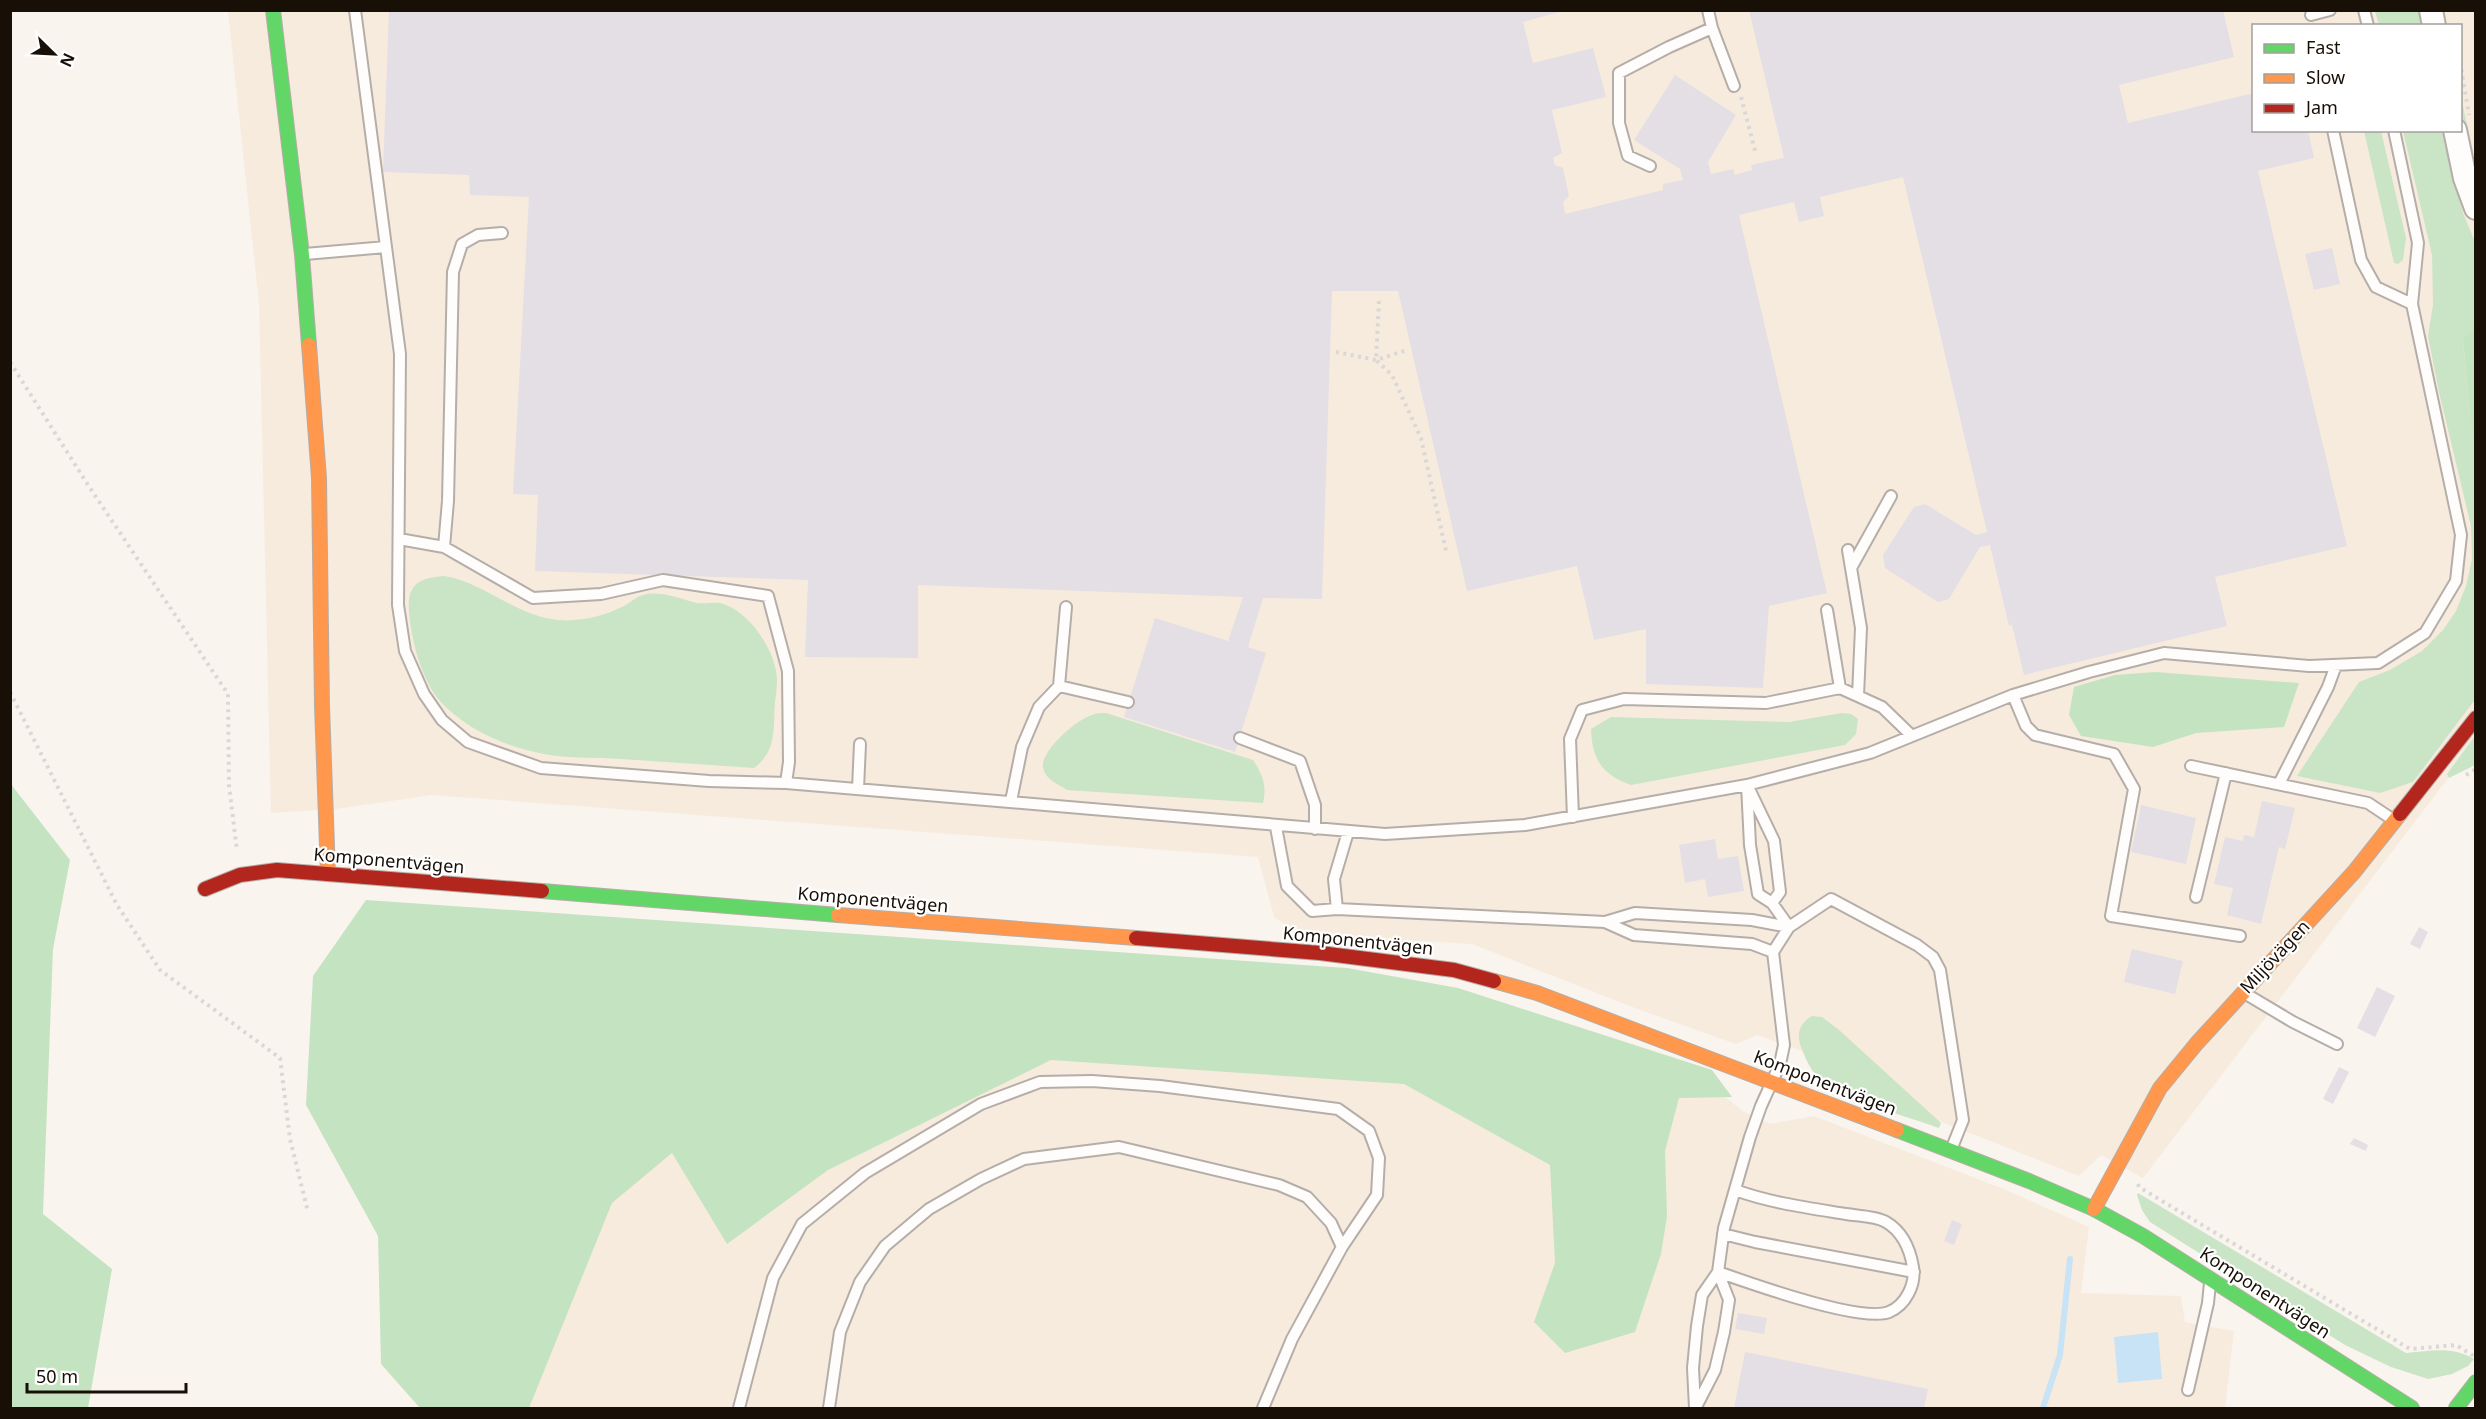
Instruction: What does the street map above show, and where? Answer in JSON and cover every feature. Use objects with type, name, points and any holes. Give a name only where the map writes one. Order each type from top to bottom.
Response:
[{"type":"street","points":[[273,10],[302,255],[319,478],[322,706],[328,874]]},
{"type":"street","points":[[2462,123],[2464,178],[2475,208]]},
{"type":"street","name":"Miljövägen","points":[[2094,1209],[2160,1088],[2243,992],[2354,872],[2475,718]]},
{"type":"street","name":"Komponentvägen","points":[[205,889],[240,876],[277,870],[1320,953],[1455,970],[1537,993],[1951,1150],[2094,1209],[2143,1236],[2412,1408]]},
{"type":"street","points":[[2456,1408],[2473,1391]]},
{"type":"lane","points":[[355,10],[400,354],[398,604],[405,651],[424,694],[442,720],[468,742],[541,768],[709,781],[786,783],[1348,832],[1385,834],[1525,825],[1747,785],[1870,753],[2013,695],[2164,652],[2309,666],[2378,663],[2425,633],[2456,581],[2461,535],[2412,304],[2418,243],[2394,132]]},
{"type":"lane","points":[[1708,10],[1712,28],[1734,86]]},
{"type":"lane","points":[[2310,17],[2330,10]]},
{"type":"lane","points":[[1650,166],[1629,156],[1619,123],[1619,73],[1712,28]]},
{"type":"lane","points":[[2333,132],[2361,260],[2376,287],[2412,304]]},
{"type":"lane","points":[[444,548],[448,501],[453,272],[462,244],[478,235],[502,233]]},
{"type":"lane","points":[[302,255],[386,247]]},
{"type":"lane","points":[[1851,568],[1891,496]]},
{"type":"lane","points":[[399,539],[444,548],[533,598],[601,594],[663,580],[768,596],[788,671],[789,762],[786,783]]},
{"type":"lane","points":[[1848,550],[1861,628],[1858,696]]},
{"type":"lane","points":[[1011,801],[1022,747],[1039,707],[1059,686],[1066,607]]},
{"type":"lane","points":[[1827,610],[1840,688]]},
{"type":"lane","points":[[2279,784],[2328,687],[2336,665]]},
{"type":"lane","points":[[1059,686],[1128,702]]},
{"type":"lane","points":[[1574,817],[1570,739],[1582,711],[1623,699],[1766,703],[1840,688],[1882,707],[1912,736]]},
{"type":"lane","points":[[2013,695],[2026,726],[2036,735],[2114,754],[2134,789],[2111,916],[2240,936]]},
{"type":"lane","points":[[1240,738],[1300,761],[1315,805],[1315,829]]},
{"type":"lane","points":[[858,789],[860,744]]},
{"type":"lane","points":[[2191,766],[2368,803],[2395,821]]},
{"type":"lane","points":[[2196,897],[2226,773]]},
{"type":"lane","points":[[1747,785],[1774,840],[1780,892],[1772,903]]},
{"type":"lane","points":[[1747,785],[1750,845],[1758,894],[1772,903],[1789,927]]},
{"type":"lane","points":[[1276,827],[1287,886],[1312,912],[1338,909],[1605,922],[1635,913],[1752,920],[1789,927]]},
{"type":"lane","points":[[1338,909],[1334,879],[1348,832]]},
{"type":"lane","points":[[1696,1408],[1693,1368],[1702,1295],[1718,1272],[1723,1234],[1735,1190],[1761,1106],[1780,1064],[1784,1045],[1773,952],[1789,927],[1831,899],[1917,945],[1933,957],[1940,970],[1963,1120],[1951,1150]]},
{"type":"lane","points":[[1605,922],[1634,935],[1752,944],[1773,952]]},
{"type":"lane","points":[[2243,992],[2293,1022],[2337,1044]]},
{"type":"lane","points":[[739,1408],[773,1278],[802,1224],[865,1173],[981,1104],[1040,1082],[1092,1081],[1160,1086],[1338,1109],[1369,1131],[1379,1158],[1377,1196],[1342,1247],[1292,1340],[1263,1408]]},
{"type":"lane","points":[[829,1408],[840,1332],[860,1282],[885,1246],[929,1209],[981,1179],[1024,1159],[1119,1146],[1279,1185],[1307,1197],[1331,1223],[1342,1247]]},
{"type":"lane","points":[[1718,1272],[1779,1294],[1866,1314],[1889,1312],[1904,1301],[1912,1284],[1914,1272],[1911,1255],[1903,1236],[1885,1221],[1768,1201],[1735,1190]]},
{"type":"lane","points":[[1723,1234],[1914,1272]]},
{"type":"lane","points":[[1696,1408],[1715,1370],[1724,1332],[1729,1300],[1718,1272]]},
{"type":"lane","points":[[2188,1390],[2208,1303],[2210,1279]]},
{"type":"path","points":[[1734,86],[1743,101],[1756,154]]},
{"type":"path","points":[[1379,301],[1376,360],[1392,375],[1421,438],[1446,551]]},
{"type":"path","points":[[1336,352],[1376,360],[1407,350]]},
{"type":"path","points":[[10,362],[88,485],[228,694],[229,785],[240,876]]},
{"type":"path","points":[[10,692],[117,905],[160,970],[280,1058],[290,1139],[308,1212]]},
{"type":"path","points":[[2460,778],[2475,769]]},
{"type":"path","points":[[2138,1176],[2139,1187],[2410,1349],[2456,1345],[2475,1357]]},
{"type":"shaded area","points":[[228,11],[2475,11],[2475,743],[2143,1178],[2101,1155],[2079,1176],[1822,1075],[1808,1053],[1757,1035],[1736,1044],[1640,1010],[1472,944],[1301,934],[1274,917],[1258,857],[432,795],[336,809],[271,813],[259,304]]},
{"type":"shaded area","points":[[838,1041],[1710,1085],[1744,1112],[1770,1124],[1814,1116],[2004,1189],[2089,1227],[2081,1293],[2181,1296],[2185,1322],[2234,1331],[2225,1408],[468,1408],[651,1141]]},
{"type":"green space","points":[[2375,11],[2420,11],[2423,24],[2379,24]]},
{"type":"green space","points":[[2462,101],[2475,162],[2475,179],[2462,117]]},
{"type":"green space","points":[[2364,132],[2381,132],[2406,238],[2403,260],[2398,264],[2394,263]]},
{"type":"green space","points":[[2403,132],[2442,132],[2463,213],[2475,242],[2475,327],[2463,340],[2470,414],[2476,445],[2474,701],[2413,782],[2380,793],[2297,776],[2359,682],[2390,670],[2422,651],[2443,630],[2456,611],[2466,586],[2472,559],[2471,526],[2428,336],[2433,305],[2432,255]]},
{"type":"green space","points":[[2475,327],[2475,445],[2463,339]]},
{"type":"green space","points":[[444,576],[473,585],[528,612],[558,620],[583,619],[608,613],[641,596],[650,594],[664,594],[697,603],[720,603],[731,607],[751,623],[759,633],[772,656],[775,668],[777,682],[774,730],[767,754],[754,768],[560,756],[512,746],[485,734],[461,720],[440,701],[427,682],[418,658],[409,611],[410,594],[416,584],[421,581]]},
{"type":"green space","points":[[2155,672],[2299,683],[2284,727],[2196,733],[2153,747],[2081,736],[2069,715],[2074,687],[2115,675]]},
{"type":"green space","points":[[1106,713],[1253,760],[1263,781],[1265,791],[1263,803],[1067,790],[1056,784],[1043,768],[1047,753],[1069,729],[1085,718]]},
{"type":"green space","points":[[1842,713],[1851,714],[1858,719],[1856,734],[1845,745],[1631,785],[1613,776],[1600,764],[1596,757],[1591,729],[1611,717],[1789,722]]},
{"type":"green space","points":[[2475,736],[2475,765],[2449,778],[2447,774]]},
{"type":"green space","points":[[10,783],[70,860],[53,949],[43,1214],[112,1269],[88,1408],[11,1408]]},
{"type":"green space","points":[[366,900],[1347,968],[1458,988],[1712,1070],[1732,1097],[1679,1098],[1665,1151],[1667,1216],[1661,1254],[1635,1332],[1565,1353],[1534,1322],[1555,1263],[1550,1165],[1404,1084],[1051,1060],[828,1170],[727,1244],[672,1153],[612,1203],[529,1408],[420,1408],[381,1364],[378,1236],[306,1105],[313,976]]},
{"type":"green space","points":[[1812,1016],[1822,1017],[1838,1029],[1941,1123],[1939,1128],[1856,1099],[1826,1084],[1811,1069],[1801,1047],[1799,1033],[1802,1025]]},
{"type":"green space","points":[[2138,1193],[2406,1353],[2450,1351],[2474,1359],[2468,1366],[2452,1374],[2428,1379],[2391,1367],[2345,1345],[2150,1222],[2142,1210]]},
{"type":"water","points":[[2158,1332],[2162,1379],[2118,1383],[2114,1337]]},
{"type":"building","points":[[389,10],[1566,10],[1523,22],[1533,63],[1593,48],[1606,97],[1552,110],[1562,153],[1553,158],[1555,165],[1563,168],[1569,196],[1563,202],[1565,214],[1663,190],[1663,184],[1683,180],[1680,169],[1634,140],[1675,75],[1736,115],[1708,162],[1711,174],[1733,169],[1735,175],[1752,170],[1751,165],[1784,158],[1749,10],[2223,10],[2234,57],[2119,85],[2128,123],[2252,93],[2252,132],[2308,132],[2314,158],[2258,171],[2347,546],[2215,577],[2227,626],[2024,675],[2012,625],[2009,626],[1990,545],[1980,547],[1949,599],[1938,602],[1885,568],[1883,555],[1914,507],[1925,504],[1976,535],[1987,532],[1903,177],[1820,197],[1824,216],[1799,222],[1794,202],[1739,215],[1827,593],[1769,606],[1763,688],[1646,684],[1646,629],[1594,640],[1577,566],[1467,591],[1398,291],[1332,291],[1322,599],[1263,598],[1248,647],[1266,653],[1235,752],[1124,717],[1155,618],[1228,641],[1243,597],[918,585],[918,658],[805,657],[808,580],[535,571],[538,495],[513,494],[529,197],[470,195],[469,175],[383,172]]},
{"type":"building","points":[[2332,248],[2340,284],[2314,290],[2305,254]]},
{"type":"building","points":[[2262,801],[2295,808],[2285,849],[2279,847],[2261,924],[2227,915],[2233,888],[2214,884],[2225,837],[2243,841],[2244,835],[2254,837]]},
{"type":"building","points":[[2141,805],[2196,818],[2186,864],[2131,852]]},
{"type":"building","points":[[1715,839],[1718,859],[1738,856],[1744,891],[1708,897],[1705,879],[1685,883],[1679,845]]},
{"type":"building","points":[[2419,927],[2428,932],[2420,949],[2410,944]]},
{"type":"building","points":[[2132,949],[2183,961],[2175,994],[2124,982]]},
{"type":"building","points":[[2377,987],[2395,996],[2375,1037],[2357,1028]]},
{"type":"building","points":[[2339,1067],[2349,1072],[2333,1104],[2323,1099]]},
{"type":"building","points":[[2354,1138],[2368,1145],[2366,1151],[2350,1144]]},
{"type":"building","points":[[1952,1220],[1962,1224],[1954,1245],[1944,1241]]},
{"type":"building","points":[[1738,1313],[1767,1318],[1764,1334],[1735,1329]]},
{"type":"building","points":[[1745,1352],[1928,1389],[1924,1408],[1734,1408]]},
{"type":"waterway","points":[[2043,1408],[2060,1355],[2070,1259]]},
{"type":"traffic: fast","points":[[273,10],[302,255],[309,345]]},
{"type":"traffic: fast","points":[[542,891],[838,915]]},
{"type":"traffic: fast","points":[[1897,1130],[2094,1209],[2143,1236],[2412,1408]]},
{"type":"traffic: fast","points":[[2456,1408],[2476,1382]]},
{"type":"traffic: slow","points":[[309,345],[319,478],[322,706],[328,874]]},
{"type":"traffic: slow","points":[[2094,1209],[2160,1088],[2197,1043],[2354,872],[2400,814]]},
{"type":"traffic: slow","points":[[838,915],[1136,938]]},
{"type":"traffic: slow","points":[[1494,981],[1537,993],[1897,1130]]},
{"type":"traffic: jam","points":[[2400,814],[2476,718]]},
{"type":"traffic: jam","points":[[205,889],[240,875],[277,870],[542,891]]},
{"type":"traffic: jam","points":[[1136,938],[1320,953],[1454,970],[1494,981]]}]
